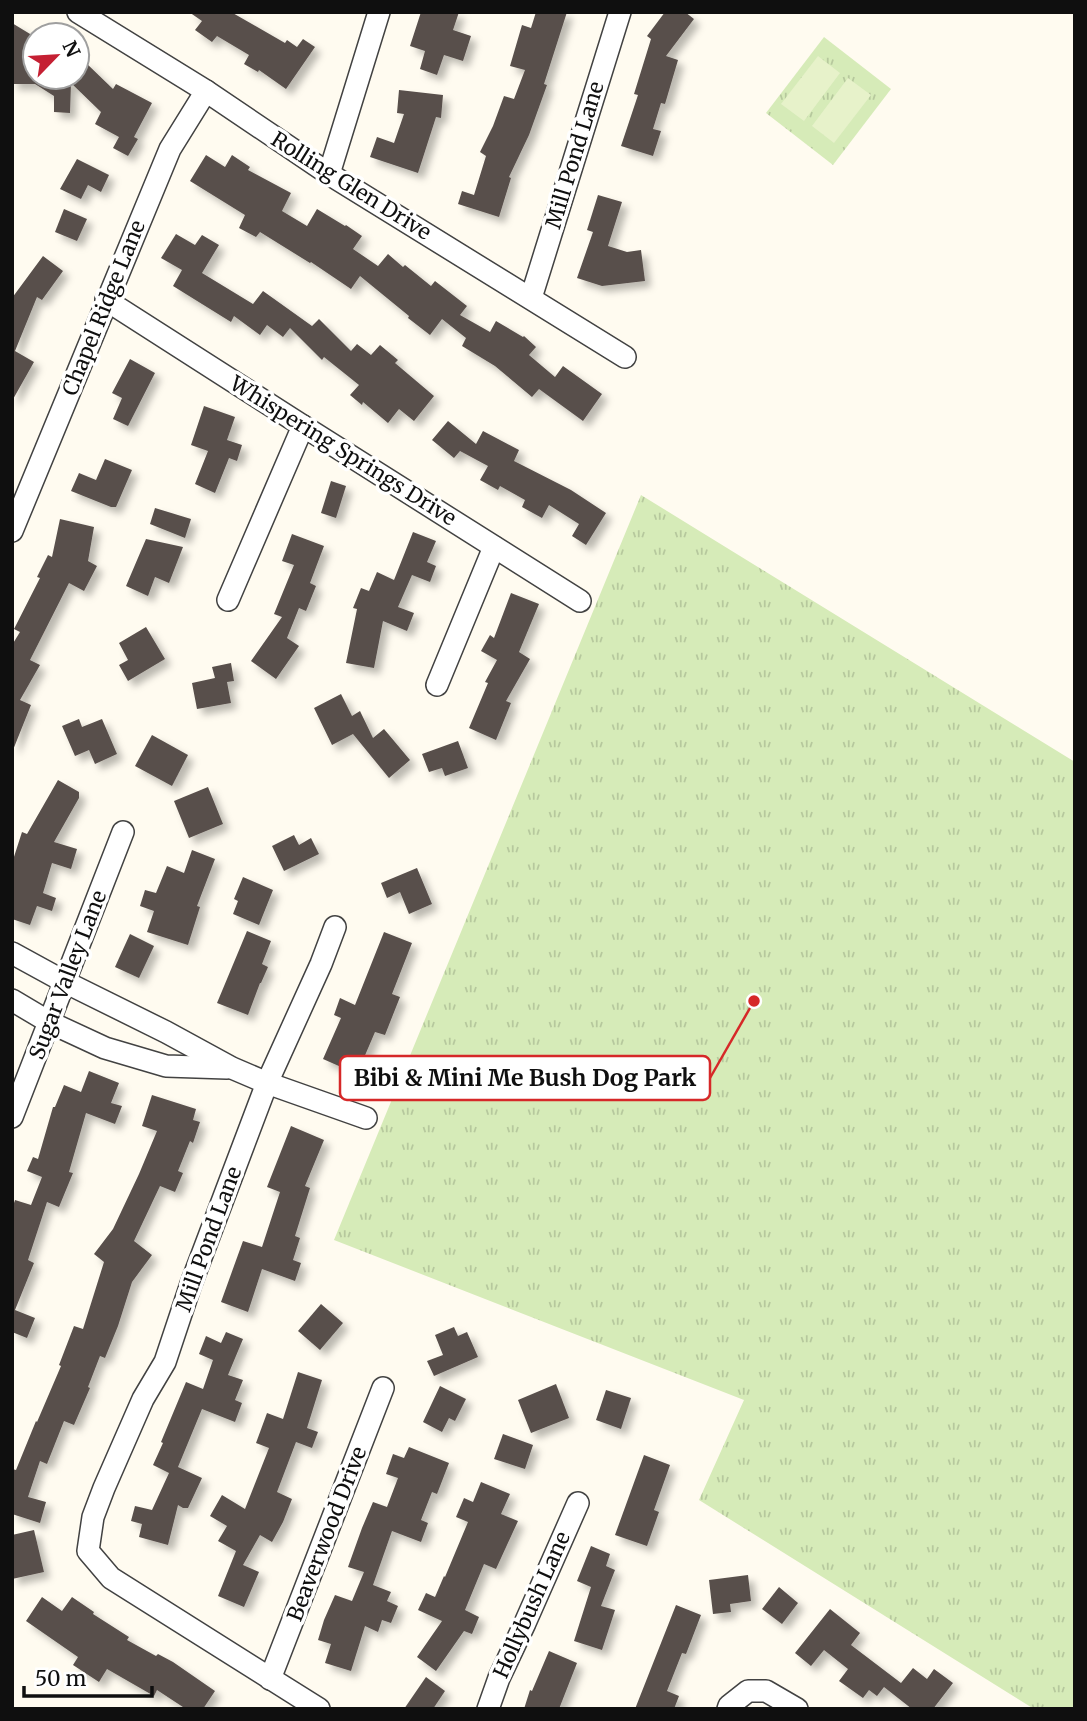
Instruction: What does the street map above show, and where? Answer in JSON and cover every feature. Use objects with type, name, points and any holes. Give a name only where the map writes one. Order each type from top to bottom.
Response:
[{"type":"street","name":"Rolling Glen Drive","points":[[78,12],[206,91],[329,174],[625,358]]},
{"type":"street","points":[[329,174],[379,12]]},
{"type":"street","name":"Mill Pond Lane","points":[[531,298],[620,12]]},
{"type":"street","name":"Chapel Ridge Lane","points":[[12,531],[170,149],[206,91]]},
{"type":"street","name":"Whispering Springs Drive","points":[[106,300],[580,601]]},
{"type":"street","points":[[228,600],[303,426]]},
{"type":"street","points":[[437,685],[494,547]]},
{"type":"street","name":"Sugar Valley Lane","points":[[12,1117],[123,832]]},
{"type":"street","name":"Mill Pond Lane","points":[[270,1679],[111,1578],[88,1551],[93,1517],[144,1399],[165,1362],[191,1284],[267,1083],[335,927]]},
{"type":"street","points":[[12,953],[232,1068],[366,1118]]},
{"type":"street","points":[[12,1000],[49,1022],[105,1048],[166,1066],[232,1068]]},
{"type":"street","name":"Beaverwood Drive","points":[[270,1679],[383,1388]]},
{"type":"street","name":"Hollybush Lane","points":[[488,1709],[499,1678],[578,1503]]},
{"type":"street","points":[[270,1679],[319,1709]]},
{"type":"street","points":[[728,1709],[748,1691],[766,1691],[797,1709]]},
{"type":"green space","points":[[824,37],[891,89],[833,165],[766,113]]},
{"type":"green space","points":[[818,56],[840,73],[804,121],[781,104]]},
{"type":"green space","points":[[848,78],[871,95],[834,143],[812,126]]},
{"type":"green space","points":[[641,495],[1075,762],[1075,1709],[1034,1709],[699,1500],[744,1400],[334,1240]]},
{"type":"building","points":[[189,12],[231,12],[285,43],[287,40],[297,47],[303,39],[315,47],[286,89],[259,70],[258,72],[244,64],[249,55],[217,36],[212,42],[195,30],[202,21]]},
{"type":"building","points":[[421,12],[459,12],[453,30],[471,36],[463,61],[444,55],[437,75],[420,69],[425,51],[410,46]]},
{"type":"building","points":[[536,12],[567,12],[544,84],[547,85],[529,135],[509,177],[511,178],[499,217],[458,204],[462,191],[474,195],[486,156],[480,152],[504,96],[514,99],[525,70],[510,66],[522,25],[531,28]]},
{"type":"building","points":[[665,12],[685,12],[694,19],[666,56],[678,60],[665,104],[661,103],[653,129],[661,131],[653,156],[621,146],[638,95],[634,94],[651,39],[647,36]]},
{"type":"building","points":[[12,23],[21,28],[21,84],[12,84]]},
{"type":"building","points":[[91,68],[113,89],[116,84],[152,103],[134,137],[138,139],[128,156],[113,148],[119,137],[95,124],[101,112],[79,91],[91,91]]},
{"type":"building","points":[[399,90],[443,95],[441,118],[436,117],[418,173],[370,157],[377,137],[394,143],[404,114],[397,113]]},
{"type":"building","points":[[46,91],[71,91],[70,113],[54,112],[54,96]]},
{"type":"building","points":[[206,155],[225,167],[232,155],[250,167],[248,170],[291,193],[282,211],[307,226],[317,209],[346,225],[362,236],[353,249],[378,266],[388,254],[431,286],[435,281],[467,306],[460,315],[490,332],[496,321],[524,336],[536,347],[529,355],[555,377],[563,366],[602,394],[583,421],[539,389],[532,397],[495,366],[462,346],[466,338],[442,319],[430,335],[360,276],[351,289],[260,232],[256,237],[239,228],[245,215],[190,181]]},
{"type":"building","points":[[77,159],[109,175],[101,192],[88,185],[81,199],[60,189]]},
{"type":"building","points":[[598,195],[622,202],[608,246],[627,252],[641,250],[645,281],[602,286],[577,278],[593,232],[587,230]]},
{"type":"building","points":[[64,209],[87,219],[77,241],[55,232]]},
{"type":"building","points":[[176,234],[195,245],[202,235],[219,245],[202,273],[253,304],[263,291],[312,326],[319,319],[351,351],[357,344],[371,355],[380,345],[398,360],[395,363],[434,396],[414,421],[399,409],[388,423],[350,395],[359,385],[324,357],[322,360],[290,328],[283,337],[267,325],[260,335],[234,316],[231,322],[173,286],[182,270],[161,258]]},
{"type":"building","points":[[43,256],[63,271],[42,300],[37,297],[15,351],[34,362],[12,401],[12,298]]},
{"type":"building","points":[[130,359],[155,373],[128,426],[113,419],[122,398],[112,393]]},
{"type":"building","points":[[204,406],[235,417],[227,440],[242,445],[237,461],[229,458],[215,493],[195,484],[208,451],[191,445]]},
{"type":"building","points":[[448,421],[476,444],[483,431],[519,450],[514,461],[571,490],[606,513],[586,545],[572,536],[579,524],[549,505],[542,518],[522,507],[525,500],[500,486],[498,490],[480,480],[488,466],[460,451],[454,458],[432,440]]},
{"type":"building","points":[[105,459],[132,470],[116,507],[71,491],[79,473],[96,480]]},
{"type":"building","points":[[331,481],[346,486],[336,518],[321,513]]},
{"type":"building","points":[[155,508],[191,519],[185,538],[150,524]]},
{"type":"building","points":[[60,519],[94,527],[88,561],[97,566],[84,591],[69,583],[30,660],[40,665],[20,700],[31,705],[13,750],[12,645],[20,632],[14,629],[40,578],[37,577],[48,555],[52,557]]},
{"type":"building","points":[[413,532],[436,541],[427,562],[436,566],[430,582],[412,575],[398,607],[414,613],[407,631],[383,621],[374,668],[346,663],[357,609],[353,608],[361,588],[369,591],[377,572],[394,580]]},
{"type":"building","points":[[292,534],[324,546],[310,583],[316,586],[306,611],[299,608],[287,638],[299,646],[276,679],[251,661],[282,617],[274,614],[294,565],[282,561]]},
{"type":"building","points":[[146,539],[183,547],[169,583],[155,577],[148,596],[126,586]]},
{"type":"building","points":[[511,593],[539,604],[519,652],[530,659],[506,701],[511,703],[496,740],[469,728],[488,683],[485,682],[497,660],[481,651],[490,635],[494,638]]},
{"type":"building","points":[[146,627],[165,659],[128,681],[119,665],[128,660],[119,643]]},
{"type":"building","points":[[231,663],[234,681],[227,682],[231,703],[197,709],[192,683],[215,678],[212,667]]},
{"type":"building","points":[[341,694],[352,716],[360,711],[373,738],[384,729],[410,760],[389,778],[353,734],[332,745],[314,708]]},
{"type":"building","points":[[79,719],[82,727],[102,719],[117,754],[95,764],[89,750],[75,756],[62,726]]},
{"type":"building","points":[[152,735],[188,755],[172,786],[135,766]]},
{"type":"building","points":[[458,741],[468,768],[445,776],[442,768],[429,772],[422,754]]},
{"type":"building","points":[[58,780],[79,792],[79,798],[54,842],[77,849],[71,869],[52,863],[43,893],[56,898],[52,911],[37,906],[30,925],[12,919],[12,863],[22,832],[27,834]]},
{"type":"building","points":[[208,787],[223,824],[189,838],[174,801]]},
{"type":"building","points":[[294,835],[299,845],[311,838],[319,854],[284,871],[272,846]]},
{"type":"building","points":[[192,850],[215,859],[197,906],[200,907],[188,945],[147,932],[154,911],[140,906],[145,890],[156,893],[167,866],[184,873]]},
{"type":"building","points":[[417,868],[432,904],[409,914],[400,892],[387,898],[381,883]]},
{"type":"building","points":[[243,877],[273,890],[259,925],[233,914],[238,901],[234,899]]},
{"type":"building","points":[[247,931],[271,941],[262,964],[268,967],[248,1015],[217,1003]]},
{"type":"building","points":[[384,932],[412,943],[392,994],[400,997],[385,1035],[375,1032],[357,1074],[323,1059],[341,1018],[334,1015],[340,998],[355,1005]]},
{"type":"building","points":[[130,934],[154,946],[139,978],[115,967]]},
{"type":"building","points":[[89,1071],[119,1083],[111,1103],[122,1106],[115,1124],[86,1113],[69,1172],[73,1173],[59,1207],[47,1202],[28,1260],[34,1263],[15,1310],[35,1318],[27,1338],[12,1332],[12,1209],[15,1200],[31,1205],[42,1177],[27,1171],[33,1157],[38,1159],[53,1107],[64,1085],[81,1092]]},
{"type":"building","points":[[152,1095],[196,1109],[193,1120],[200,1122],[193,1143],[190,1141],[178,1171],[183,1173],[175,1192],[160,1186],[134,1241],[152,1255],[132,1282],[118,1326],[105,1358],[100,1356],[74,1425],[64,1421],[47,1464],[40,1461],[28,1497],[46,1502],[40,1523],[12,1514],[12,1469],[16,1470],[37,1422],[61,1366],[59,1365],[74,1326],[83,1329],[104,1262],[94,1254],[113,1229],[157,1131],[142,1126]]},
{"type":"building","points":[[291,1126],[324,1140],[305,1186],[310,1188],[295,1236],[300,1238],[293,1260],[301,1263],[295,1281],[262,1269],[248,1312],[221,1302],[243,1241],[262,1247],[280,1192],[267,1187]]},
{"type":"building","points":[[321,1304],[343,1323],[320,1350],[298,1331]]},
{"type":"building","points":[[454,1327],[458,1336],[467,1332],[478,1357],[434,1376],[427,1361],[443,1355],[435,1335]]},
{"type":"building","points":[[226,1332],[243,1339],[228,1375],[243,1380],[235,1400],[242,1403],[235,1422],[202,1409],[178,1467],[202,1478],[188,1508],[178,1505],[168,1545],[139,1537],[142,1524],[131,1521],[135,1506],[152,1510],[169,1473],[153,1465],[186,1382],[203,1389],[213,1360],[199,1354],[206,1336],[221,1343]]},
{"type":"building","points":[[298,1372],[322,1380],[307,1428],[318,1432],[312,1448],[296,1442],[277,1492],[292,1499],[283,1522],[272,1542],[260,1535],[243,1565],[259,1572],[244,1607],[218,1596],[236,1551],[218,1541],[227,1526],[210,1516],[222,1495],[245,1509],[269,1448],[256,1443],[267,1413],[283,1419]]},
{"type":"building","points":[[556,1384],[569,1418],[531,1433],[518,1400]]},
{"type":"building","points":[[440,1386],[466,1399],[455,1421],[449,1418],[442,1432],[423,1422]]},
{"type":"building","points":[[606,1390],[631,1398],[621,1429],[596,1420]]},
{"type":"building","points":[[503,1434],[533,1445],[525,1469],[494,1459]]},
{"type":"building","points":[[409,1447],[449,1463],[437,1494],[432,1492],[421,1520],[428,1523],[421,1542],[392,1531],[373,1585],[391,1592],[387,1601],[398,1606],[391,1623],[382,1620],[378,1632],[365,1626],[351,1671],[325,1663],[331,1644],[318,1640],[324,1620],[335,1595],[352,1601],[364,1572],[348,1567],[362,1528],[373,1502],[387,1507],[398,1478],[386,1474],[393,1454],[404,1458]]},
{"type":"building","points":[[644,1455],[670,1465],[654,1510],[659,1512],[647,1546],[615,1535]]},
{"type":"building","points":[[481,1482],[510,1494],[501,1514],[518,1521],[496,1569],[484,1564],[465,1610],[479,1617],[472,1634],[464,1631],[436,1671],[417,1657],[442,1621],[418,1610],[426,1593],[435,1597],[445,1577],[468,1522],[456,1517],[464,1498],[473,1502]]},
{"type":"building","points":[[34,1530],[44,1572],[12,1579],[12,1535]]},
{"type":"building","points":[[591,1546],[610,1554],[606,1566],[615,1570],[601,1606],[615,1610],[602,1650],[574,1641],[591,1587],[577,1581]]},
{"type":"building","points":[[748,1575],[751,1601],[730,1604],[731,1612],[713,1614],[709,1580]]},
{"type":"building","points":[[779,1587],[798,1603],[782,1624],[762,1609]]},
{"type":"building","points":[[42,1597],[62,1611],[72,1597],[129,1637],[127,1640],[173,1662],[215,1691],[203,1709],[186,1709],[157,1690],[154,1696],[107,1669],[99,1682],[73,1665],[78,1657],[26,1621]]},
{"type":"building","points":[[676,1605],[701,1615],[686,1654],[682,1653],[667,1691],[679,1696],[674,1709],[635,1709]]},
{"type":"building","points":[[830,1609],[860,1633],[851,1645],[901,1683],[913,1668],[927,1679],[934,1669],[953,1683],[933,1709],[912,1709],[884,1687],[877,1696],[869,1690],[863,1698],[839,1681],[848,1669],[824,1650],[811,1666],[795,1653]]},
{"type":"building","points":[[549,1651],[577,1663],[559,1709],[524,1709],[530,1690],[532,1691]]},
{"type":"building","points":[[426,1677],[445,1691],[433,1709],[404,1709]]},
{"type":"place","name":"Bibi & Mini Me Bush Dog Park","points":[[754,1001]]}]
